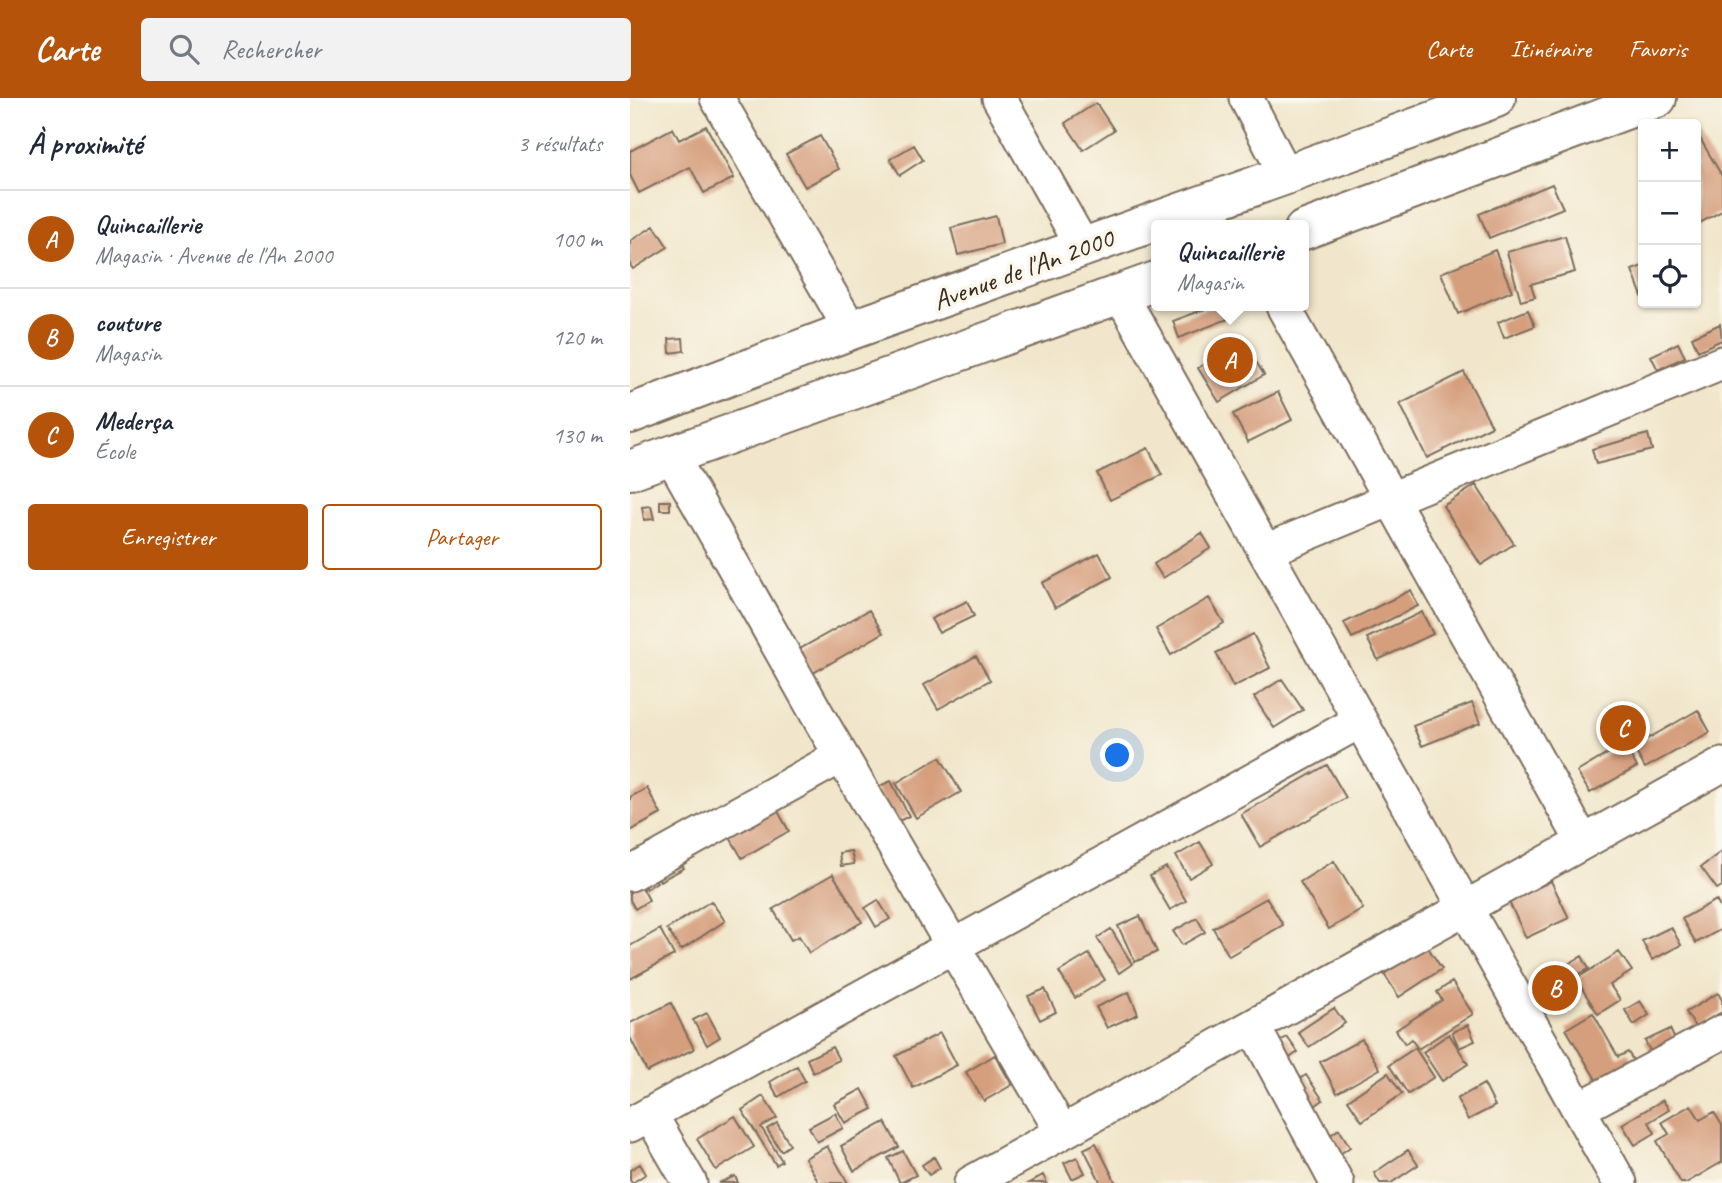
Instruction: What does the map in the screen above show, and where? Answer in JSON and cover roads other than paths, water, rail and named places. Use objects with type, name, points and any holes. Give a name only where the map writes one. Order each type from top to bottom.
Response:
[{"type":"main road","points":[[1309,228],[1657,98]]},
{"type":"main road","name":"Avenue de l'An 2000","points":[[1159,220],[1493,99]]},
{"type":"main road","name":"Avenue de l'An 2000","points":[[630,413],[851,330],[1151,223]]},
{"type":"main road","name":"Avenue de l'An 2000","points":[[630,470],[1151,283]]},
{"type":"street","points":[[717,98],[851,330]]},
{"type":"street","points":[[999,98],[1083,247]]},
{"type":"street","points":[[1246,98],[1286,175]]},
{"type":"street","points":[[1120,293],[1620,1183]]},
{"type":"street","points":[[1286,311],[1583,842]]},
{"type":"street","points":[[1265,551],[1722,363]]},
{"type":"street","points":[[671,455],[841,756],[1062,1132]]},
{"type":"street","points":[[690,1183],[640,1119],[1360,721]]},
{"type":"street","points":[[630,874],[841,756]]},
{"type":"street","points":[[971,1183],[1722,765]]},
{"type":"street","points":[[1253,1026],[1337,1183]]},
{"type":"street","points":[[1579,1109],[1722,1032]]},
{"type":"place","name":"Quincaillerie","points":[[1230,360]]},
{"type":"place","name":"Mederça","points":[[1623,728]]},
{"type":"place","name":"couture","points":[[1555,988]]}]
